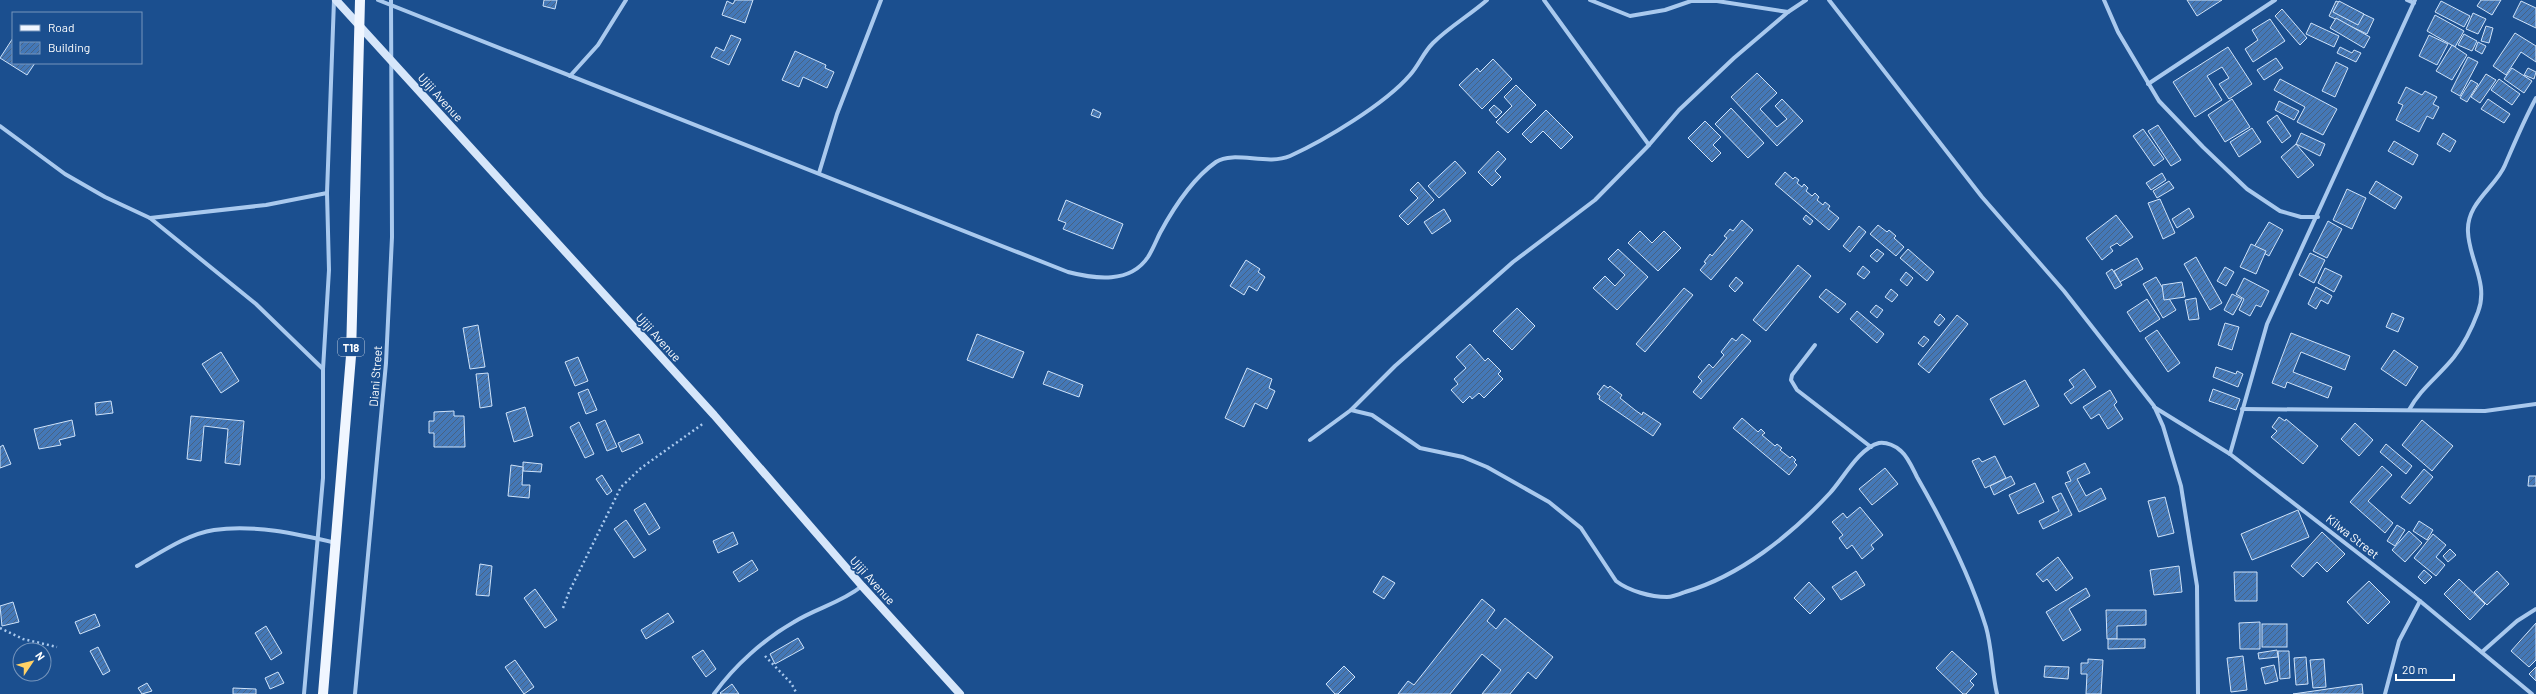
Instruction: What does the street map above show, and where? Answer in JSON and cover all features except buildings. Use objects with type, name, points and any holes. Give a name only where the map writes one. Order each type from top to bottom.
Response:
[{"type":"main road","name":"Ujiji Avenue","points":[[335,0],[361,25],[714,415],[862,586],[960,694]]},
{"type":"main road","name":"T18","points":[[324,694],[350,356],[353,203],[361,25],[360,0]]},
{"type":"street","points":[[304,694],[323,478],[323,369],[329,270],[327,193],[335,0]]},
{"type":"street","points":[[378,0],[391,7],[819,172],[1068,272],[1086,276],[1117,277],[1140,267],[1186,192],[1209,167],[1223,159],[1272,160],[1284,158],[1319,140],[1394,90],[1410,75],[1433,43],[1487,0]]},
{"type":"street","name":"Diani Street","points":[[355,694],[386,363],[392,237],[391,0]]},
{"type":"street","points":[[570,76],[598,45],[626,0]]},
{"type":"street","points":[[819,172],[837,114],[881,0]]},
{"type":"street","points":[[1544,0],[1649,145]]},
{"type":"street","points":[[1590,0],[1630,16],[1665,10],[1691,1],[1718,1],[1788,12]]},
{"type":"street","points":[[1310,440],[1351,410],[1395,366],[1513,262],[1595,200],[1649,145],[1679,110],[1788,12],[1806,0]]},
{"type":"street","points":[[1829,0],[1982,198],[2064,291],[2154,406],[2163,426],[2181,486],[2196,578],[2198,694]]},
{"type":"street","points":[[2104,0],[2118,32],[2159,101],[2247,189],[2280,211],[2301,217],[2318,217]]},
{"type":"street","points":[[2148,84],[2275,0]]},
{"type":"street","points":[[2230,454],[2267,324],[2318,217],[2414,2],[2407,0]]},
{"type":"street","points":[[2409,410],[2424,387],[2454,358],[2464,343],[2479,311],[2482,288],[2479,271],[2467,231],[2475,206],[2505,166],[2536,98]]},
{"type":"street","points":[[0,126],[65,174],[105,197],[150,218],[256,304],[323,369]]},
{"type":"street","points":[[150,218],[266,205],[327,193]]},
{"type":"street","points":[[1816,345],[1792,375],[1793,384],[1797,390],[1871,447]]},
{"type":"street","points":[[2242,408],[2484,411],[2536,404]]},
{"type":"street","name":"Kilwa Street","points":[[2154,406],[2230,454],[2420,601],[2532,694]]},
{"type":"street","points":[[1351,410],[1372,415],[1405,440],[1420,448],[1463,456],[1487,467],[1549,502],[1581,528],[1616,581],[1623,586],[1668,597],[1697,589],[1728,576],[1757,556],[1810,514],[1832,492],[1856,461],[1871,447],[1879,443],[1886,444],[1902,452],[1951,542],[1987,629],[1997,694]]},
{"type":"street","points":[[137,566],[175,544],[213,530],[249,529],[336,543]]},
{"type":"street","points":[[714,694],[769,637],[795,621],[847,598],[862,586]]},
{"type":"street","points":[[2385,694],[2398,641],[2420,601]]},
{"type":"street","points":[[2482,652],[2517,621],[2536,609]]},
{"type":"path","points":[[563,608],[569,592],[622,487],[641,468],[714,415]]},
{"type":"path","points":[[0,628],[22,639],[57,647]]},
{"type":"path","points":[[758,648],[791,683],[797,694]]}]
